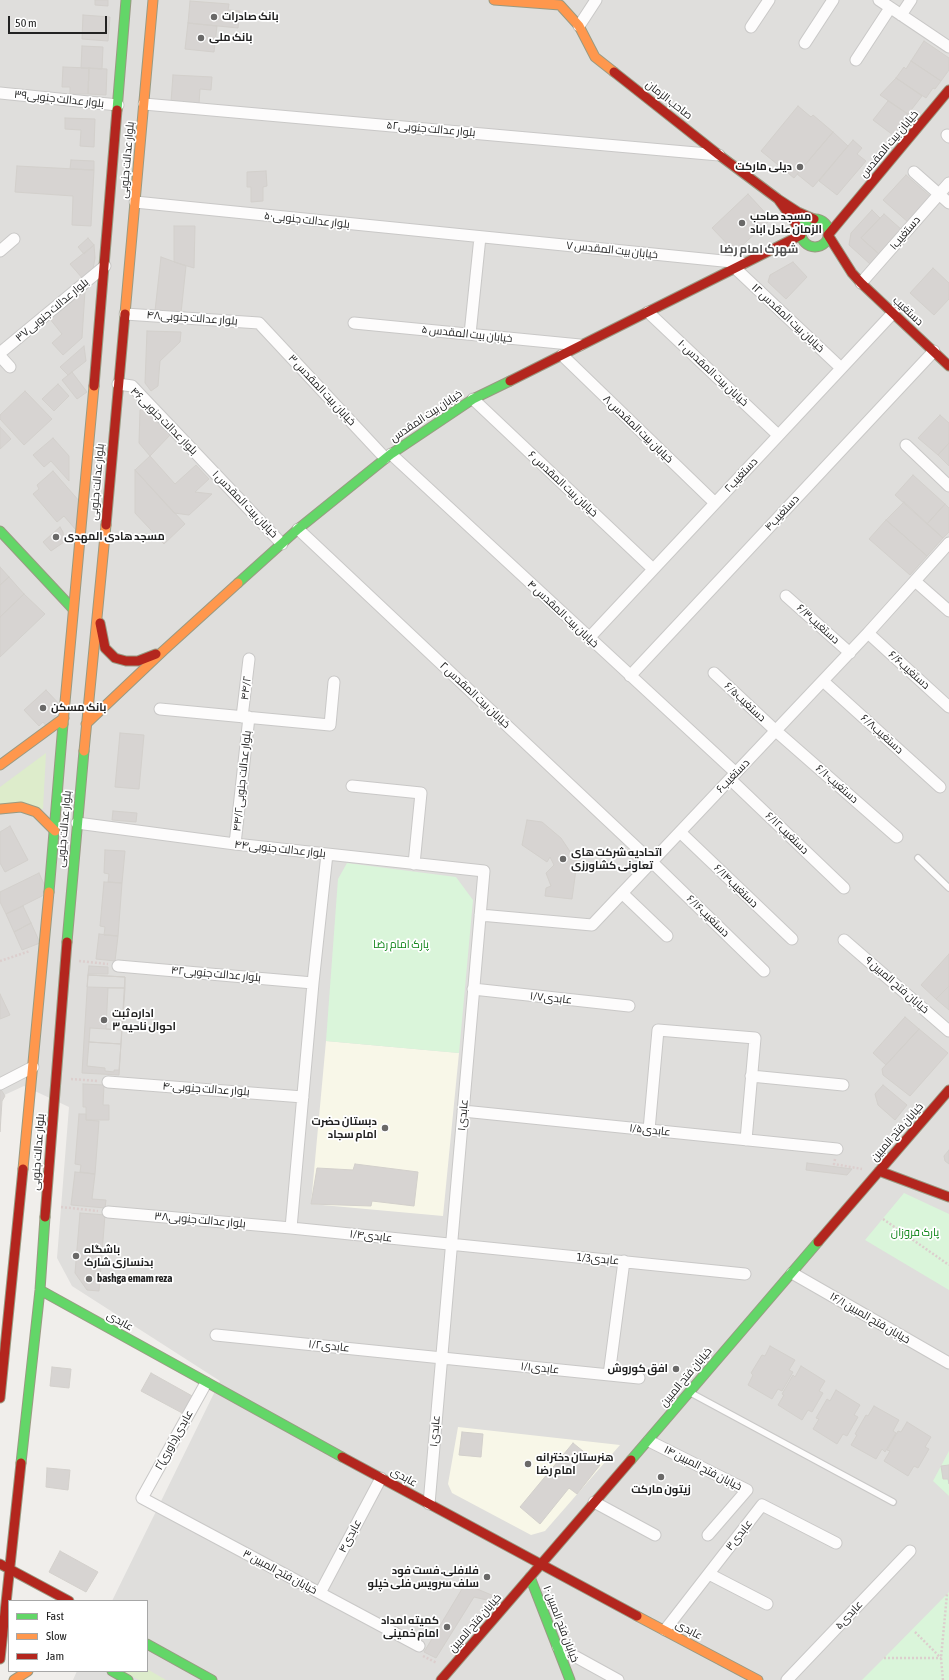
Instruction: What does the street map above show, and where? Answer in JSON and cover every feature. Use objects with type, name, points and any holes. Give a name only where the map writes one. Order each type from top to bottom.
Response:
[{"type":"street","name":"بلوار عدالت جنوبی","points":[[0,1398],[33,1067],[53,977],[65,959],[76,823],[98,612],[93,522],[105,266],[126,0]]},
{"type":"street","name":"بلوار عدالت جنوبی","points":[[0,1659],[40,1290],[55,1077],[53,977],[45,945],[73,609],[93,522],[118,384],[154,0]]},
{"type":"street","name":"صاحب الزمان","points":[[494,0],[560,5],[579,26],[595,57],[719,155],[778,199]]},
{"type":"street","points":[[579,26],[596,0]]},
{"type":"street","points":[[751,27],[769,0]]},
{"type":"street","points":[[805,44],[833,0]]},
{"type":"street","points":[[879,0],[949,48]]},
{"type":"street","points":[[901,15],[911,0]]},
{"type":"street","points":[[856,60],[890,8]]},
{"type":"street","name":"خیابان بیت المقدس","points":[[745,263],[792,251],[821,250],[828,235],[949,90]]},
{"type":"street","name":"۳۹بلوار عدالت جنوبی","points":[[0,93],[118,105]]},
{"type":"street","name":"بلوار عدالت جنوبی۵۲","points":[[144,104],[719,155]]},
{"type":"street","points":[[914,172],[949,203]]},
{"type":"street","name":"دستغیب۱","points":[[861,283],[949,183]]},
{"type":"street","points":[[778,199],[798,212],[818,220],[827,227],[828,235],[852,273]]},
{"type":"street","points":[[778,199],[794,221],[804,242],[821,250],[852,273]]},
{"type":"street","name":"بلوار عدالت جنوبی۵۰","points":[[135,202],[480,237]]},
{"type":"street","name":"خیابان بیت المقدس","points":[[86,724],[163,651],[298,529],[388,456],[473,399],[801,235],[802,227],[807,222],[847,213]]},
{"type":"street","points":[[470,334],[480,237]]},
{"type":"street","name":"خیابان بیت المقدس ۷","points":[[480,237],[745,263]]},
{"type":"street","points":[[0,252],[14,239]]},
{"type":"street","name":"بلوار عدالت جنوبی۳۷","points":[[0,355],[105,266]]},
{"type":"street","name":"خیابان بیت المقدس ۱۲","points":[[734,268],[841,368]]},
{"type":"street","name":"دستغیب","points":[[852,273],[949,366]]},
{"type":"street","name":"خیابان بیت المقدس ۱۰","points":[[648,312],[778,435]]},
{"type":"street","name":"۲دستغیب","points":[[589,638],[892,312]]},
{"type":"street","name":"بلوار عدالت جنوبی۴۸","points":[[125,314],[259,323]]},
{"type":"street","name":"خیابان بیت المقدس ۳","points":[[259,323],[388,456]]},
{"type":"street","name":"خیابان بیت المقدس ۵","points":[[354,323],[581,345]]},
{"type":"street","name":"دستغیب۴","points":[[630,676],[934,351]]},
{"type":"street","points":[[0,355],[10,367]]},
{"type":"street","name":"خیابان بیت المقدس ۸","points":[[562,355],[715,503]]},
{"type":"street","name":"بلوار عدالت جنوبی۴۶","points":[[118,384],[132,386],[207,465]]},
{"type":"street","name":"خیابان بیت المقدس ۶","points":[[473,399],[653,570]]},
{"type":"street","points":[[906,445],[949,486]]},
{"type":"street","name":"خیابان بیت المقدس ۴","points":[[388,456],[630,676],[733,776]]},
{"type":"street","name":"خیابان بیت المقدس ۱","points":[[207,465],[282,544]]},
{"type":"street","name":"خیابان بیت المقدس ۲","points":[[298,529],[652,862]]},
{"type":"street","points":[[0,531],[73,609]]},
{"type":"street","name":"دستغیب۶","points":[[480,915],[592,925],[850,653],[949,543]]},
{"type":"street","points":[[915,581],[949,612]]},
{"type":"street","name":"دستغیب۶/۳","points":[[786,596],[850,653]]},
{"type":"street","points":[[98,612],[105,648],[115,658],[126,661],[138,661],[163,651]]},
{"type":"street","name":"دستغیب۶/۶","points":[[868,633],[949,707]]},
{"type":"street","name":"۴۴/۲","points":[[246,717],[249,659]]},
{"type":"street","name":"دستغیب۶/۵","points":[[714,673],[776,731]]},
{"type":"street","name":"دستغیب۶/۸","points":[[823,681],[940,787]]},
{"type":"street","points":[[160,709],[330,725],[334,682]]},
{"type":"street","name":"بلوار عدالت جنوبی۴۴/۲","points":[[235,844],[246,717]]},
{"type":"street","points":[[0,765],[64,718]]},
{"type":"street","name":"دستغیب۶/۱۰","points":[[776,731],[897,837]]},
{"type":"street","name":"دستغیب۶/۱۲","points":[[733,776],[844,888]]},
{"type":"street","points":[[352,786],[421,793],[414,864]]},
{"type":"street","points":[[0,810],[21,807],[36,812],[55,831]]},
{"type":"street","name":"بلوار عدالت جنوبی۴۴","points":[[76,823],[235,844],[484,871]]},
{"type":"street","name":"دستغیب۶/۱۴","points":[[680,832],[792,939]]},
{"type":"street","points":[[291,1228],[313,983],[327,854]]},
{"type":"street","name":"دستغیب۶/۱۶","points":[[652,862],[764,971]]},
{"type":"street","name":"۱عابدی","points":[[441,1358],[484,871]]},
{"type":"street","points":[[622,893],[667,936]]},
{"type":"street","name":"خیابان فتح المبین ۹","points":[[844,940],[949,1031]]},
{"type":"street","name":"بلوار عدالت جنوبی۴۲","points":[[118,966],[313,983]]},
{"type":"street","name":"عابدی۱/۷","points":[[473,989],[628,1006]]},
{"type":"street","points":[[648,1130],[658,1030],[755,1038],[746,1140]]},
{"type":"street","points":[[0,1084],[33,1067]]},
{"type":"street","points":[[751,1076],[843,1085]]},
{"type":"street","name":"بلوار عدالت جنوبی۴۰","points":[[108,1082],[303,1096]]},
{"type":"street","name":"خیابان فتح المبین","points":[[441,1680],[949,1090]]},
{"type":"street","name":"عابدی۱/۵","points":[[463,1111],[837,1149]]},
{"type":"street","points":[[879,1172],[949,1197]]},
{"type":"street","name":"بلوار عدالت جنوبی۳۸","points":[[108,1212],[291,1228]]},
{"type":"street","name":"عابدی۱/۴","points":[[291,1228],[451,1245]]},
{"type":"street","name":"عابدی1/3","points":[[451,1245],[745,1274]]},
{"type":"street","points":[[609,1375],[624,1261]]},
{"type":"street","name":"خیابان فتح المبین ۱۶/۱","points":[[792,1273],[949,1363]]},
{"type":"street","name":"عابدی","points":[[40,1290],[540,1566],[665,1630],[758,1680]]},
{"type":"street","name":"عابدی۱/۲","points":[[216,1335],[441,1358]]},
{"type":"street","name":"عابدی۱/۱","points":[[441,1358],[639,1378]]},
{"type":"street","name":"عابدی۱","points":[[429,1504],[441,1358]]},
{"type":"street","name":"۲عابدی(داوری)","points":[[142,1498],[206,1383]]},
{"type":"street","name":"خیابان فتح المبین ۱۴","points":[[649,1440],[747,1490],[708,1535]]},
{"type":"street","name":"عابدی۴","points":[[320,1593],[381,1478]]},
{"type":"street","name":"خیابان فتح المبین ۳","points":[[142,1498],[419,1646]]},
{"type":"street","points":[[594,1502],[655,1535]]},
{"type":"street","name":"عابدی۳","points":[[665,1630],[762,1505],[836,1544]]},
{"type":"street","name":"عابدی۵","points":[[787,1680],[910,1551]]},
{"type":"street","points":[[0,1564],[67,1600]]},
{"type":"street","points":[[709,1574],[767,1604]]},
{"type":"street","name":"خیابان فتح المبین ۱۰","points":[[530,1577],[570,1680]]},
{"type":"street","points":[[148,1645],[212,1680]]},
{"type":"street","points":[[558,1647],[618,1680]]},
{"type":"street","points":[[14,1680],[26,1672]]},
{"type":"street","points":[[114,1672],[128,1680]]},
{"type":"lane","points":[[918,858],[949,888]]},
{"type":"lane","points":[[689,1392],[893,1502]]},
{"type":"path","points":[[0,961],[45,945]]},
{"type":"path","points":[[65,959],[118,966]]},
{"type":"path","points":[[55,1077],[108,1082]]},
{"type":"path","points":[[837,1149],[834,1164],[879,1172]]},
{"type":"path","points":[[46,1206],[108,1212]]},
{"type":"path","points":[[883,1218],[949,1265]]},
{"type":"path","points":[[943,1680],[941,1658],[947,1594]]},
{"type":"path","points":[[915,1632],[941,1658]]},
{"type":"path","points":[[419,1646],[415,1652],[450,1670]]},
{"type":"path","points":[[884,1658],[941,1658]]},
{"type":"shaded area","points":[[0,0],[949,0],[949,1680],[73,1680],[77,1672],[148,1672],[148,1600],[112,1600],[220,1381],[72,1286],[57,1258],[69,1107],[24,1086],[0,1097]]},
{"type":"shaded area","name":"دبستان حضرت امام سجاد","points":[[326,1041],[459,1053],[443,1216],[311,1204]]},
{"type":"shaded area","name":"هنرستان دخترانه امام رضا","points":[[458,1427],[620,1445],[545,1531],[531,1535],[452,1493],[448,1484]]},
{"type":"green space","points":[[46,753],[43,809],[0,807],[0,787]]},
{"type":"green space","name":"پارک امام رضا","points":[[347,863],[456,877],[473,900],[459,1053],[326,1041],[338,879]]},
{"type":"green space","name":"پارک فروزان","points":[[904,1193],[949,1214],[949,1290],[865,1240]]},
{"type":"green space","points":[[949,1451],[949,1496],[933,1481]]},
{"type":"green space","points":[[949,1592],[949,1680],[862,1680],[884,1658]]},
{"type":"green space","points":[[148,1670],[166,1680],[139,1680],[124,1672],[148,1672]]},
{"type":"building","points":[[95,0],[108,0],[108,6],[95,5]]},
{"type":"building","name":"بانک صادرات","points":[[190,1],[229,4],[228,10],[240,11],[238,28],[188,23]]},
{"type":"building","points":[[83,15],[110,17],[108,41],[82,39]]},
{"type":"building","name":"بانک ملی","points":[[188,23],[217,26],[214,52],[185,49]]},
{"type":"building","points":[[924,41],[949,58],[949,70],[941,81],[911,61]]},
{"type":"building","points":[[82,46],[103,47],[102,69],[81,68]]},
{"type":"building","points":[[911,61],[941,81],[935,89],[933,88],[926,98],[896,78],[904,67],[906,69]]},
{"type":"building","points":[[63,67],[89,68],[88,94],[70,94],[70,87],[62,87]]},
{"type":"building","points":[[89,68],[107,69],[106,95],[88,94]]},
{"type":"building","points":[[173,75],[212,77],[211,90],[200,89],[199,104],[171,102]]},
{"type":"building","points":[[896,78],[922,96],[908,114],[880,95]]},
{"type":"building","points":[[888,101],[912,117],[897,138],[873,120]]},
{"type":"building","points":[[798,106],[811,117],[813,115],[833,132],[794,178],[761,151]]},
{"type":"building","points":[[65,118],[95,119],[94,147],[80,146],[81,130],[65,129]]},
{"type":"building","points":[[833,132],[848,146],[813,187],[797,174]]},
{"type":"building","points":[[853,140],[862,148],[857,154],[866,161],[837,195],[819,181]]},
{"type":"building","points":[[71,160],[94,161],[94,170],[70,169]]},
{"type":"building","points":[[17,166],[94,170],[91,226],[72,225],[73,196],[15,192]]},
{"type":"building","points":[[266,171],[267,186],[263,187],[263,201],[251,202],[251,187],[247,187],[247,172]]},
{"type":"building","points":[[906,175],[931,197],[909,223],[883,200]]},
{"type":"building","name":"مسجد صاحب الزمان عادل اباد","points":[[748,194],[771,219],[735,252],[712,228]]},
{"type":"building","points":[[872,210],[880,218],[861,238],[879,254],[870,264],[849,245],[851,233]]},
{"type":"building","points":[[884,214],[902,230],[879,254],[861,238]]},
{"type":"building","points":[[174,226],[195,226],[194,268],[174,262]]},
{"type":"building","points":[[88,238],[94,245],[84,254],[78,247]]},
{"type":"building","points":[[94,245],[95,258],[93,269],[83,279],[70,264]]},
{"type":"building","points":[[161,257],[186,266],[181,313],[155,311]]},
{"type":"building","points":[[793,262],[807,277],[786,299],[768,282],[770,275]]},
{"type":"building","points":[[933,268],[949,283],[949,299],[934,315],[910,293]]},
{"type":"building","points":[[85,291],[82,338],[63,355],[52,343],[62,334],[50,319]]},
{"type":"building","points":[[147,331],[181,332],[180,342],[160,361],[158,386],[151,391],[145,383]]},
{"type":"building","points":[[84,346],[86,361],[68,375],[60,367]]},
{"type":"building","points":[[72,372],[87,392],[77,399],[62,380]]},
{"type":"building","points":[[58,384],[69,396],[54,411],[42,399]]},
{"type":"building","points":[[25,391],[52,419],[24,445],[0,419],[0,415]]},
{"type":"building","points":[[143,409],[148,412],[170,435],[150,456],[139,443],[140,410]]},
{"type":"building","points":[[940,415],[949,423],[949,443],[938,455],[918,438]]},
{"type":"building","points":[[0,427],[11,439],[0,449]]},
{"type":"building","points":[[53,438],[69,456],[69,481],[51,461],[44,467],[33,455]]},
{"type":"building","points":[[949,443],[949,466],[938,455]]},
{"type":"building","points":[[150,456],[175,484],[196,465],[209,479],[195,492],[212,494],[189,515],[174,513],[135,470]]},
{"type":"building","points":[[135,470],[185,524],[164,544],[135,513]]},
{"type":"building","points":[[53,471],[80,502],[76,530],[64,516],[57,522],[33,494],[39,489],[37,485]]},
{"type":"building","points":[[913,475],[945,504],[927,524],[895,495]]},
{"type":"building","points":[[904,502],[943,538],[927,556],[886,520]]},
{"type":"building","points":[[945,504],[949,508],[949,532],[943,538],[927,524]]},
{"type":"building","points":[[886,520],[927,556],[910,575],[869,539]]},
{"type":"building","name":"مسجد هادی المهدی","points":[[60,527],[63,532],[64,542],[51,551],[43,542]]},
{"type":"building","points":[[0,567],[9,577],[0,585]]},
{"type":"building","points":[[9,577],[24,594],[0,617],[0,585]]},
{"type":"building","points":[[24,594],[45,614],[0,657],[0,617]]},
{"type":"building","name":"بانک مسکن","points":[[46,690],[61,706],[48,728],[43,722],[39,726],[24,710]]},
{"type":"building","points":[[120,733],[144,735],[139,789],[115,787]]},
{"type":"building","points":[[113,811],[137,813],[136,822],[112,820]]},
{"type":"building","name":"اتحادیه شرکت های تعاونی کشاورزی","points":[[527,820],[542,822],[561,838],[577,862],[572,899],[545,896],[546,888],[551,886],[546,873],[554,865],[550,857],[547,862],[522,845]]},
{"type":"building","points":[[10,826],[28,860],[5,872],[0,863],[0,832]]},
{"type":"building","points":[[105,850],[125,851],[122,883],[108,882],[109,874],[104,873]]},
{"type":"building","points":[[39,873],[48,893],[6,914],[0,902],[0,892]]},
{"type":"building","points":[[104,882],[122,883],[118,936],[104,935],[105,927],[100,926]]},
{"type":"building","points":[[23,906],[31,923],[14,932],[6,914]]},
{"type":"building","points":[[31,923],[40,943],[22,950],[14,932]]},
{"type":"building","points":[[99,934],[118,936],[115,961],[96,959]]},
{"type":"building","points":[[949,954],[949,986],[936,999],[921,985]]},
{"type":"building","points":[[89,966],[108,967],[108,974],[88,974]]},
{"type":"building","points":[[88,975],[125,977],[125,988],[87,987]]},
{"type":"building","name":"اداره ثبت احوال ناحیه ۳","points":[[88,975],[125,977],[119,1075],[82,1073]]},
{"type":"building","points":[[949,986],[949,1010],[936,999]]},
{"type":"building","points":[[108,988],[125,988],[122,1030],[106,1029]]},
{"type":"building","points":[[0,994],[10,1015],[0,1019]]},
{"type":"building","points":[[905,1017],[919,1029],[886,1065],[873,1053]]},
{"type":"building","points":[[90,1028],[122,1030],[121,1044],[89,1042]]},
{"type":"building","points":[[919,1029],[948,1053],[910,1096],[883,1075],[882,1069]]},
{"type":"building","points":[[89,1042],[121,1044],[119,1070],[114,1070],[114,1072],[105,1071],[105,1068],[87,1066]]},
{"type":"building","points":[[83,1084],[104,1085],[103,1105],[109,1105],[109,1120],[86,1120],[86,1107],[83,1107]]},
{"type":"building","points":[[883,1085],[907,1105],[895,1120],[878,1105],[875,1094]]},
{"type":"building","points":[[0,1088],[5,1096],[2,1101],[0,1132]]},
{"type":"building","points":[[79,1114],[86,1114],[86,1120],[99,1121],[95,1174],[80,1172],[81,1165],[75,1164]]},
{"type":"building","points":[[949,1150],[949,1164],[945,1161],[944,1156]]},
{"type":"building","points":[[807,1163],[852,1169],[847,1175],[806,1170]]},
{"type":"building","points":[[355,1164],[418,1172],[414,1206],[372,1201],[371,1206],[311,1204],[317,1168],[353,1170]]},
{"type":"building","points":[[75,1172],[95,1174],[92,1199],[106,1200],[105,1208],[71,1205]]},
{"type":"building","points":[[80,1213],[105,1215],[99,1291],[87,1290],[75,1273]]},
{"type":"building","points":[[770,1346],[795,1360],[789,1370],[793,1372],[782,1391],[778,1389],[772,1399],[748,1385],[753,1375],[751,1373],[762,1355],[765,1356]]},
{"type":"building","points":[[801,1366],[825,1381],[819,1391],[823,1393],[812,1412],[808,1410],[802,1420],[778,1405],[784,1395],[782,1394],[793,1375],[795,1377]]},
{"type":"building","points":[[52,1367],[71,1369],[69,1388],[50,1386]]},
{"type":"building","points":[[151,1373],[194,1397],[184,1414],[141,1391]]},
{"type":"building","points":[[836,1390],[860,1405],[854,1415],[858,1417],[847,1436],[843,1434],[837,1444],[813,1429],[819,1419],[816,1418],[827,1399],[830,1401]]},
{"type":"building","points":[[874,1406],[899,1420],[893,1431],[896,1433],[885,1452],[882,1449],[876,1459],[851,1445],[857,1435],[855,1434],[866,1415],[868,1416]]},
{"type":"building","points":[[907,1422],[931,1437],[925,1447],[929,1449],[918,1468],[914,1466],[908,1476],[884,1461],[890,1451],[887,1450],[898,1431],[901,1432]]},
{"type":"building","points":[[462,1432],[483,1434],[481,1457],[459,1455]]},
{"type":"building","points":[[573,1443],[600,1465],[577,1494],[569,1488],[540,1524],[520,1507]]},
{"type":"building","points":[[949,1465],[949,1484],[948,1479],[943,1479],[941,1466]]},
{"type":"building","points":[[47,1468],[70,1470],[68,1490],[46,1487]]},
{"type":"building","points":[[60,1551],[98,1572],[86,1592],[49,1572]]},
{"type":"building","name":"کمیته امداد امام خمینی","points":[[465,1584],[494,1596],[491,1601],[474,1597],[436,1658],[424,1652]]},
{"type":"traffic: fast","points":[[117,110],[126,0]]},
{"type":"traffic: fast","points":[[815,219],[825,223],[829,233],[825,243],[815,247],[805,243],[801,233],[805,223],[815,219]]},
{"type":"traffic: fast","points":[[238,583],[298,529],[391,454],[473,399],[510,381]]},
{"type":"traffic: fast","points":[[0,531],[73,609]]},
{"type":"traffic: fast","points":[[49,892],[63,724]]},
{"type":"traffic: fast","points":[[67,942],[84,751]]},
{"type":"traffic: fast","points":[[21,1463],[40,1290],[45,1217]]},
{"type":"traffic: fast","points":[[631,1460],[818,1242]]},
{"type":"traffic: fast","points":[[40,1290],[342,1457]]},
{"type":"traffic: fast","points":[[530,1577],[570,1680]]},
{"type":"traffic: fast","points":[[148,1645],[212,1680]]},
{"type":"traffic: fast","points":[[114,1672],[128,1680]]},
{"type":"traffic: slow","points":[[125,314],[153,0]]},
{"type":"traffic: slow","points":[[494,0],[560,5],[579,26],[595,57],[614,72]]},
{"type":"traffic: slow","points":[[63,724],[94,386]]},
{"type":"traffic: slow","points":[[84,751],[106,525]]},
{"type":"traffic: slow","points":[[86,724],[238,583]]},
{"type":"traffic: slow","points":[[0,765],[64,718]]},
{"type":"traffic: slow","points":[[0,809],[21,807],[36,812],[55,831]]},
{"type":"traffic: slow","points":[[23,1169],[49,892]]},
{"type":"traffic: slow","points":[[637,1616],[758,1680]]},
{"type":"traffic: slow","points":[[14,1680],[26,1672]]},
{"type":"traffic: jam","points":[[614,72],[719,155],[778,199],[798,212],[814,219]]},
{"type":"traffic: jam","points":[[949,90],[828,235],[852,273],[861,283],[949,366]]},
{"type":"traffic: jam","points":[[94,386],[117,110]]},
{"type":"traffic: jam","points":[[510,381],[801,235],[794,221],[778,199]]},
{"type":"traffic: jam","points":[[106,525],[125,314]]},
{"type":"traffic: jam","points":[[100,623],[105,648],[115,658],[126,661],[138,661],[156,654]]},
{"type":"traffic: jam","points":[[45,1217],[67,942]]},
{"type":"traffic: jam","points":[[818,1242],[949,1090]]},
{"type":"traffic: jam","points":[[0,1398],[23,1169]]},
{"type":"traffic: jam","points":[[879,1171],[949,1197]]},
{"type":"traffic: jam","points":[[342,1457],[637,1616]]},
{"type":"traffic: jam","points":[[441,1680],[631,1460]]},
{"type":"traffic: jam","points":[[0,1659],[21,1463]]},
{"type":"traffic: jam","points":[[0,1564],[67,1600]]},
{"type":"place","name":"بانک صادرات","points":[[214,17]]},
{"type":"place","name":"بانک ملی","points":[[201,38]]},
{"type":"place","name":"دیلی مارکت","points":[[800,167]]},
{"type":"place","name":"مسجد صاحب الزمان عادل اباد","points":[[742,223]]},
{"type":"place","name":"مسجد هادی المهدی","points":[[56,537]]},
{"type":"place","name":"بانک مسکن","points":[[43,708]]},
{"type":"place","name":"اتحادیه شرکت های تعاونی کشاورزی","points":[[563,859]]},
{"type":"place","name":"اداره ثبت احوال ناحیه ۳","points":[[104,1020]]},
{"type":"place","name":"دبستان حضرت امام سجاد","points":[[385,1128]]},
{"type":"place","name":"باشگاه بدنسازی شارک","points":[[76,1256]]},
{"type":"place","name":"bashga emam reza","points":[[89,1279]]},
{"type":"place","name":"افق کوروش","points":[[676,1369]]},
{"type":"place","name":"هنرستان دخترانه امام رضا","points":[[528,1464]]},
{"type":"place","name":"زیتون مارکت","points":[[661,1477]]},
{"type":"place","name":"فلافلی. فست فود سلف سرویس فلی خپلو","points":[[487,1577]]},
{"type":"place","name":"کمیته امداد امام خمینی","points":[[447,1627]]},
{"type":"district","name":"شهرک امام رضا","points":[[759,249]]}]
